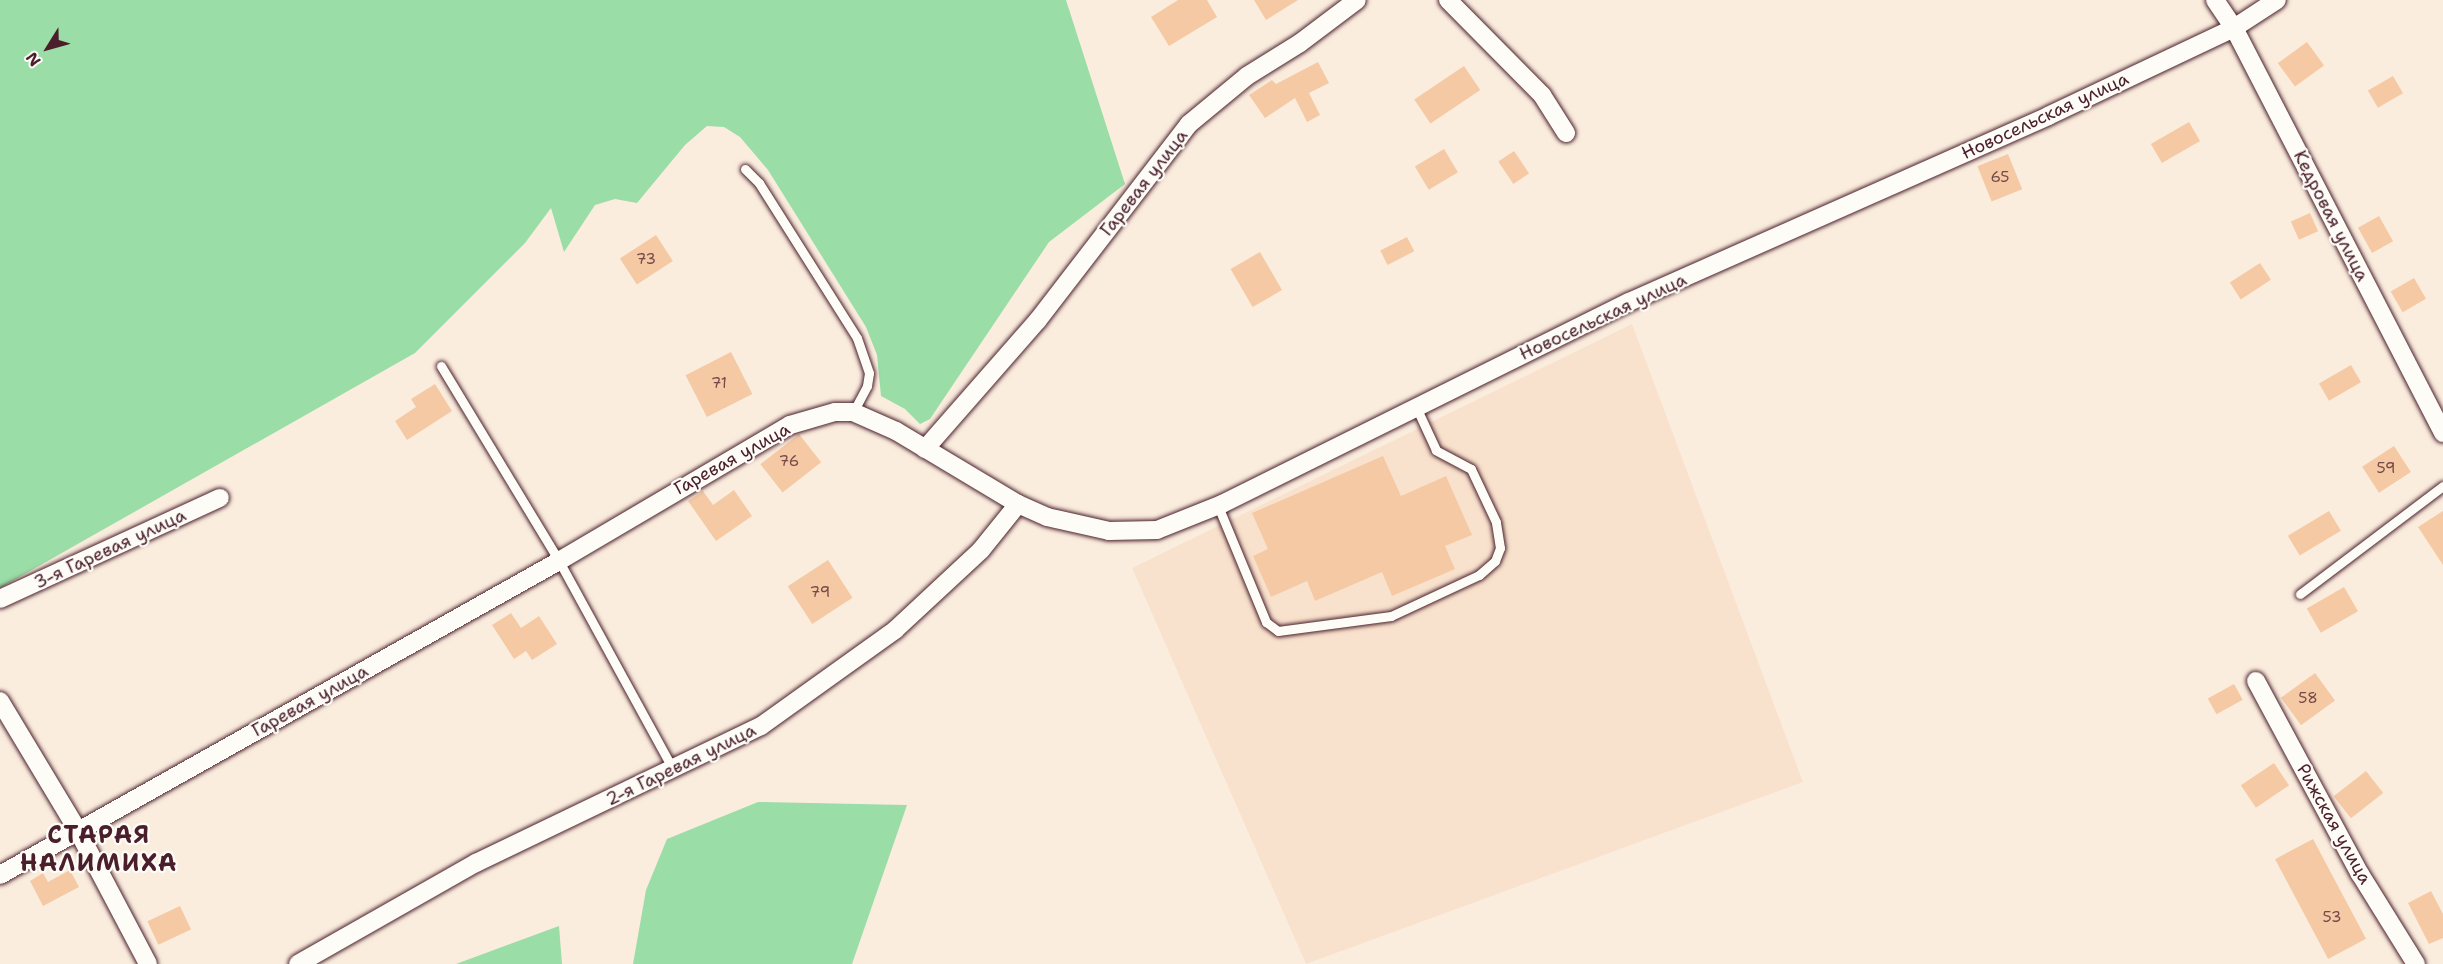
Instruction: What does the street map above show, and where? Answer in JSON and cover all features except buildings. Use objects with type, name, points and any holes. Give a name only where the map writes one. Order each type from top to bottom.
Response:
[{"type":"street","name":"Гаревая улица","points":[[925,448],[1038,320],[1189,124],[1229,89],[1357,0]]},
{"type":"street","points":[[1448,0],[1542,95],[1566,133]]},
{"type":"street","name":"Кедровая улица","points":[[2215,0],[2234,28],[2443,434]]},
{"type":"street","name":"Новосельская улица","points":[[925,448],[1018,504],[1073,525],[1132,532],[1157,530],[1218,506],[1629,302],[2048,116],[2234,28],[2277,0]]},
{"type":"street","name":"Гаревая улица","points":[[0,875],[559,561],[762,438],[814,417],[853,412]]},
{"type":"street","points":[[853,412],[925,448]]},
{"type":"street","name":"3-я Гаревая улица","points":[[0,599],[220,498]]},
{"type":"street","name":"2-я Гаревая улица","points":[[298,964],[476,863],[674,771],[761,726],[895,630],[981,550],[1018,504]]},
{"type":"street","name":"Рижская улица","points":[[2256,681],[2360,874],[2416,964]]},
{"type":"street","points":[[0,701],[78,831],[148,964]]},
{"type":"lane","points":[[744,169],[759,183],[862,348],[869,373],[867,386],[853,412]]},
{"type":"lane","points":[[441,366],[559,561],[674,771]]},
{"type":"lane","points":[[1218,506],[1266,622],[1278,632],[1391,616],[1479,575],[1495,561],[1500,548],[1496,522],[1472,469],[1436,450],[1416,407]]},
{"type":"lane","points":[[2300,594],[2443,486]]},
{"type":"shaded area","points":[[1632,324],[1803,782],[1306,964],[1132,568]]},
{"type":"green space","points":[[0,0],[1066,0],[1125,184],[1049,242],[930,419],[920,424],[905,409],[881,396],[877,355],[866,327],[768,170],[740,137],[724,127],[707,126],[685,145],[637,203],[615,199],[595,205],[564,252],[551,208],[525,243],[415,353],[0,588]]},
{"type":"green space","points":[[758,802],[907,805],[852,964],[633,964],[646,890],[667,839]]},
{"type":"green space","points":[[559,926],[562,964],[456,964]]},
{"type":"district","name":"СТАРАЯ НАЛИМИХА","points":[[99,850]]}]
